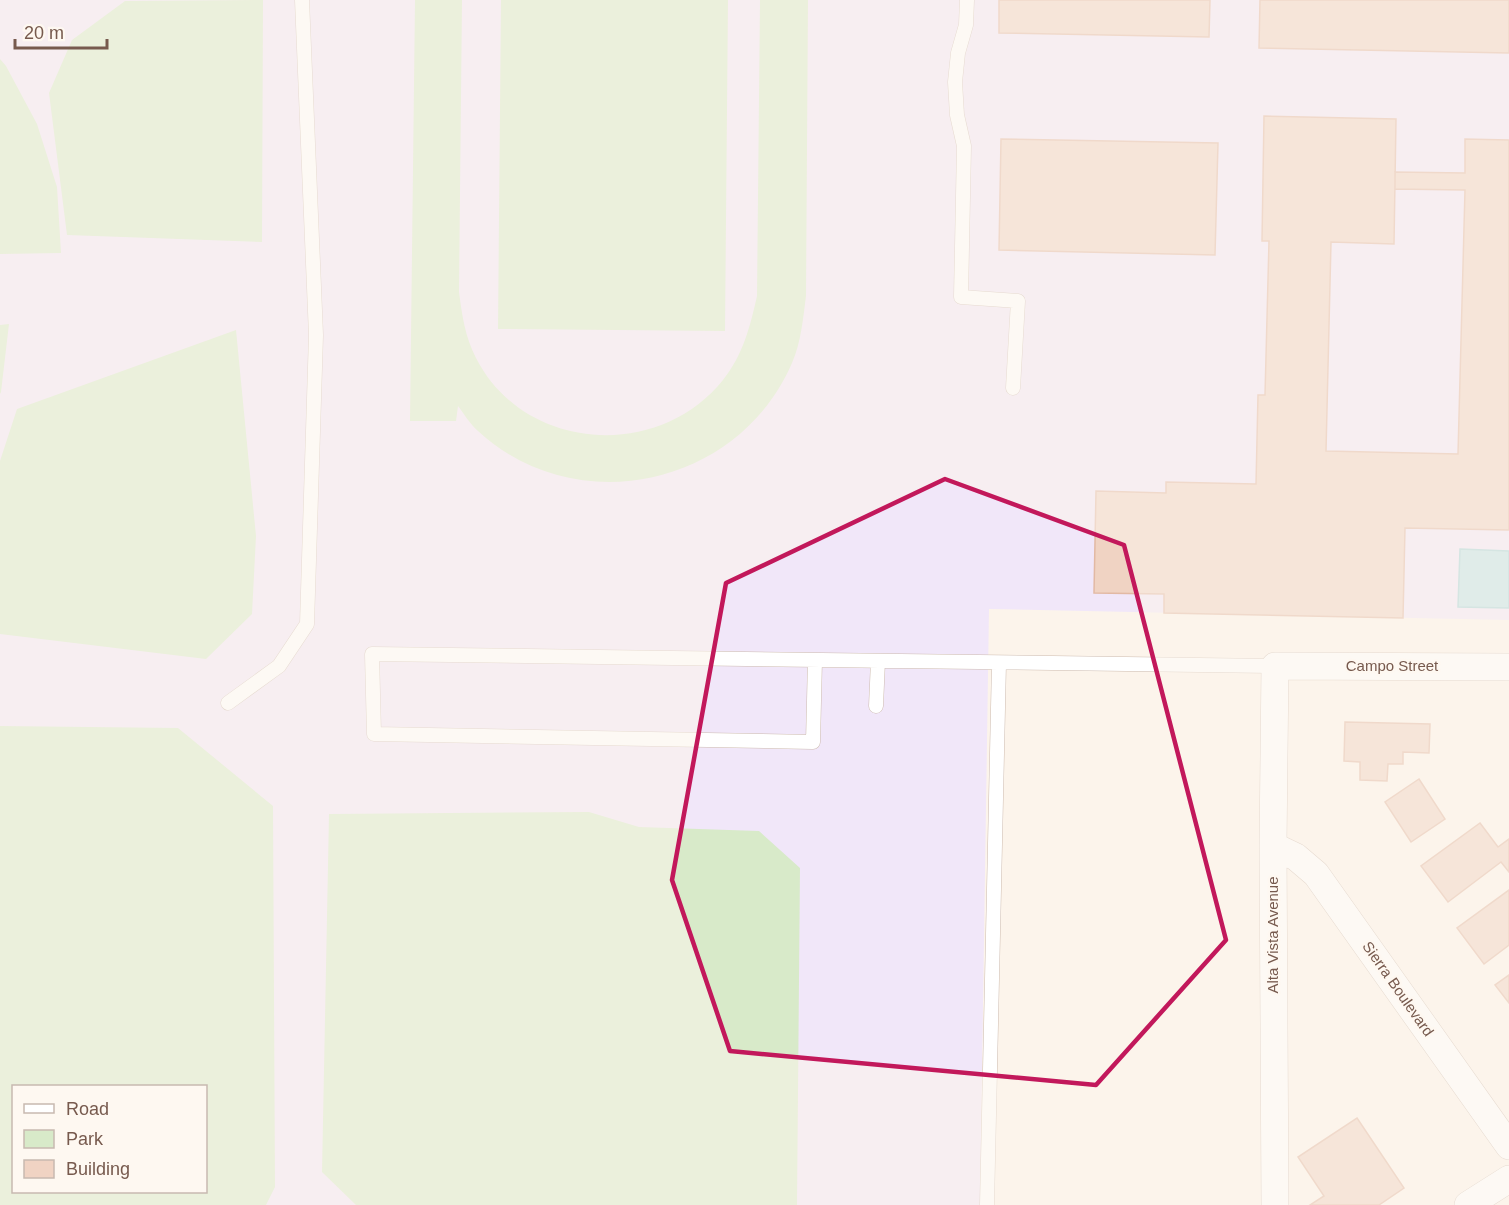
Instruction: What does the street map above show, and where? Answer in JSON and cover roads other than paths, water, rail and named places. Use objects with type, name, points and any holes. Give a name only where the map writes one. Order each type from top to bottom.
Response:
[{"type":"street","name":"Campo Street","points":[[1275,666],[1509,667]]},
{"type":"street","name":"Alta Vista Avenue","points":[[1275,666],[1273,846],[1275,1205]]},
{"type":"street","name":"Sierra Boulevard","points":[[1273,846],[1296,857],[1316,874],[1509,1146]]},
{"type":"street","points":[[1468,1205],[1509,1179]]},
{"type":"lane","points":[[228,703],[279,666],[307,624],[316,335],[302,0]]},
{"type":"lane","points":[[966,0],[966,25],[958,52],[955,82],[957,115],[964,146],[961,297],[1018,301],[1013,388]]},
{"type":"lane","points":[[814,660],[813,742],[374,734],[372,654],[1275,666]]},
{"type":"lane","points":[[876,706],[878,661]]},
{"type":"lane","points":[[987,1205],[999,663]]},
{"type":"water","points":[[1460,549],[1509,551],[1509,608],[1458,607]]}]
